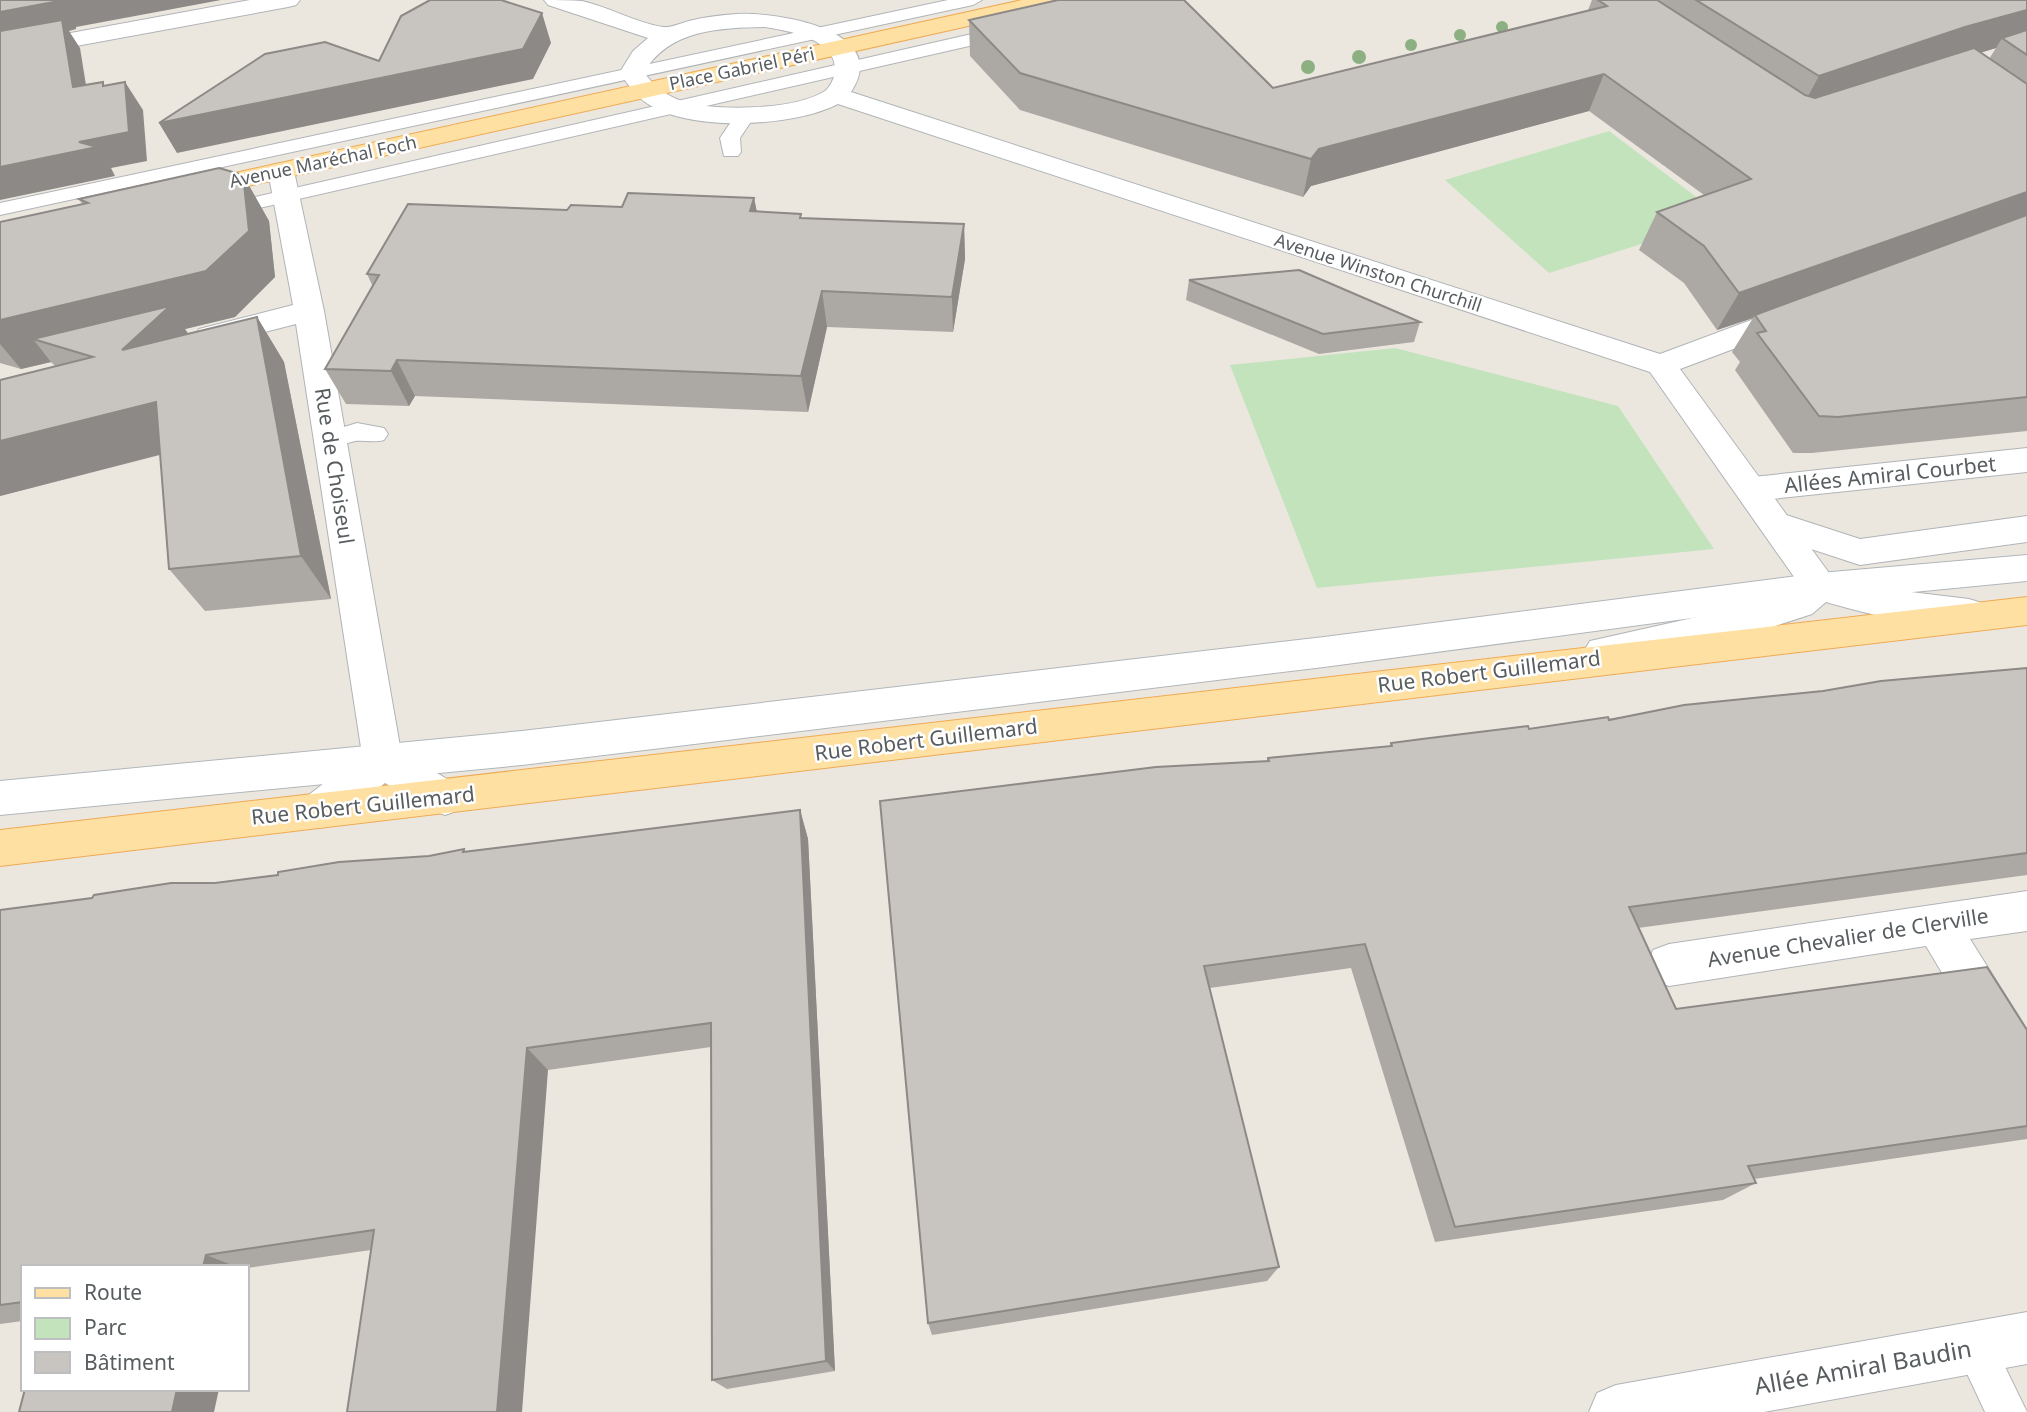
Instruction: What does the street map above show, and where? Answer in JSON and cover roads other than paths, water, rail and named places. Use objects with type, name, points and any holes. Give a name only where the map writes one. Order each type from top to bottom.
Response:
[{"type":"main road","points":[[843,58],[1054,0]]},
{"type":"main road","name":"Place Gabriel Péri","points":[[638,82],[843,58]]},
{"type":"main road","name":"Avenue Maréchal Foch","points":[[0,232],[284,184],[638,82]]},
{"type":"main road","name":"Rue Robert Guillemard","points":[[0,848],[2011,613]]},
{"type":"street","points":[[0,52],[288,0]]},
{"type":"street","points":[[556,0],[667,36]]},
{"type":"street","name":"Place Gabriel Péri","points":[[765,20],[817,33],[843,58],[845,82],[835,95],[799,107],[746,114],[712,114],[675,108],[638,82],[637,59],[667,36],[731,21],[765,20]]},
{"type":"street","name":"Avenue Winston Churchill","points":[[835,95],[1661,365]]},
{"type":"street","name":"Rue de Choiseul","points":[[284,184],[309,311],[383,761]]},
{"type":"street","points":[[1818,306],[1661,365],[1780,526],[1821,587],[1864,600],[1913,609],[2011,613]]},
{"type":"street","points":[[188,341],[309,311]]},
{"type":"street","name":"Allées Amiral Courbet","points":[[1752,489],[2027,460]]},
{"type":"street","name":"Allées Amiral Courbet","points":[[1780,526],[1860,552],[2027,529]]},
{"type":"street","name":"Rue Robert Guillemard","points":[[0,799],[536,746],[1311,654],[1821,587],[2027,568]]},
{"type":"street","points":[[1523,668],[1760,617],[1798,604],[1821,587]]},
{"type":"street","points":[[320,810],[383,761],[445,798]]},
{"type":"street","name":"Avenue Chevalier de Clerville","points":[[1669,965],[2027,911]]},
{"type":"street","points":[[1936,924],[2027,1072]]},
{"type":"street","name":"Allée Amiral Baudin","points":[[1616,1412],[2027,1338]]},
{"type":"lane","points":[[0,209],[638,82],[817,33],[973,0]]},
{"type":"lane","points":[[205,214],[284,184],[675,108],[843,58],[1025,28]]},
{"type":"lane","points":[[730,152],[730,138],[746,114]]},
{"type":"lane","points":[[330,440],[358,432],[375,434]]},
{"type":"lane","points":[[1975,1348],[2007,1412]]}]
